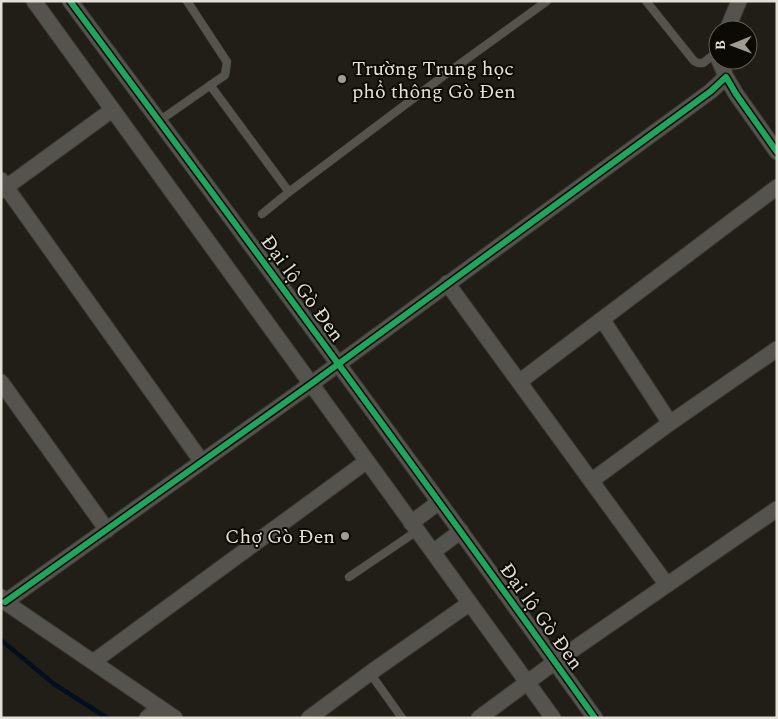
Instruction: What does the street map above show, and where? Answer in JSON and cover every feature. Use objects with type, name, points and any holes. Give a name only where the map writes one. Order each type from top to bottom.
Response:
[{"type":"street","points":[[34,1],[553,718]]},
{"type":"street","name":"Đại lộ Gò Đen","points":[[70,1],[461,531],[595,718]]},
{"type":"street","points":[[730,20],[739,1]]},
{"type":"street","points":[[723,70],[736,94],[777,152]]},
{"type":"street","points":[[175,718],[3,599],[107,530],[311,384],[710,91],[726,77]]},
{"type":"street","points":[[112,110],[3,186],[202,462]]},
{"type":"street","points":[[519,382],[777,187]]},
{"type":"street","points":[[448,284],[667,585]]},
{"type":"street","points":[[602,319],[670,423]]},
{"type":"street","points":[[591,481],[670,423],[777,349]]},
{"type":"street","points":[[1,382],[107,530]]},
{"type":"street","points":[[93,662],[367,461]]},
{"type":"street","points":[[414,527],[439,502]]},
{"type":"street","points":[[479,718],[555,662],[777,509]]},
{"type":"street","points":[[433,552],[461,531]]},
{"type":"street","points":[[309,718],[470,603]]},
{"type":"street","points":[[147,718],[159,707]]},
{"type":"lane","points":[[159,121],[226,75],[227,62],[187,1]]},
{"type":"lane","points":[[262,214],[446,74],[546,1]]},
{"type":"lane","points":[[646,1],[694,60],[698,63],[708,60]]},
{"type":"lane","points":[[210,86],[289,192]]},
{"type":"lane","points":[[349,577],[414,527]]},
{"type":"lane","points":[[370,673],[402,718]]},
{"type":"waterway","points":[[1,640],[54,684],[107,718]]},
{"type":"cycle path","points":[[70,1],[334,358],[595,718]]},
{"type":"cycle path","points":[[5,602],[311,384],[711,91],[726,77],[777,152]]},
{"type":"place","name":"Trường Trung học phổ thông Gò Đen","points":[[342,79]]},
{"type":"place","name":"Chợ Gò Đen","points":[[345,536]]}]
